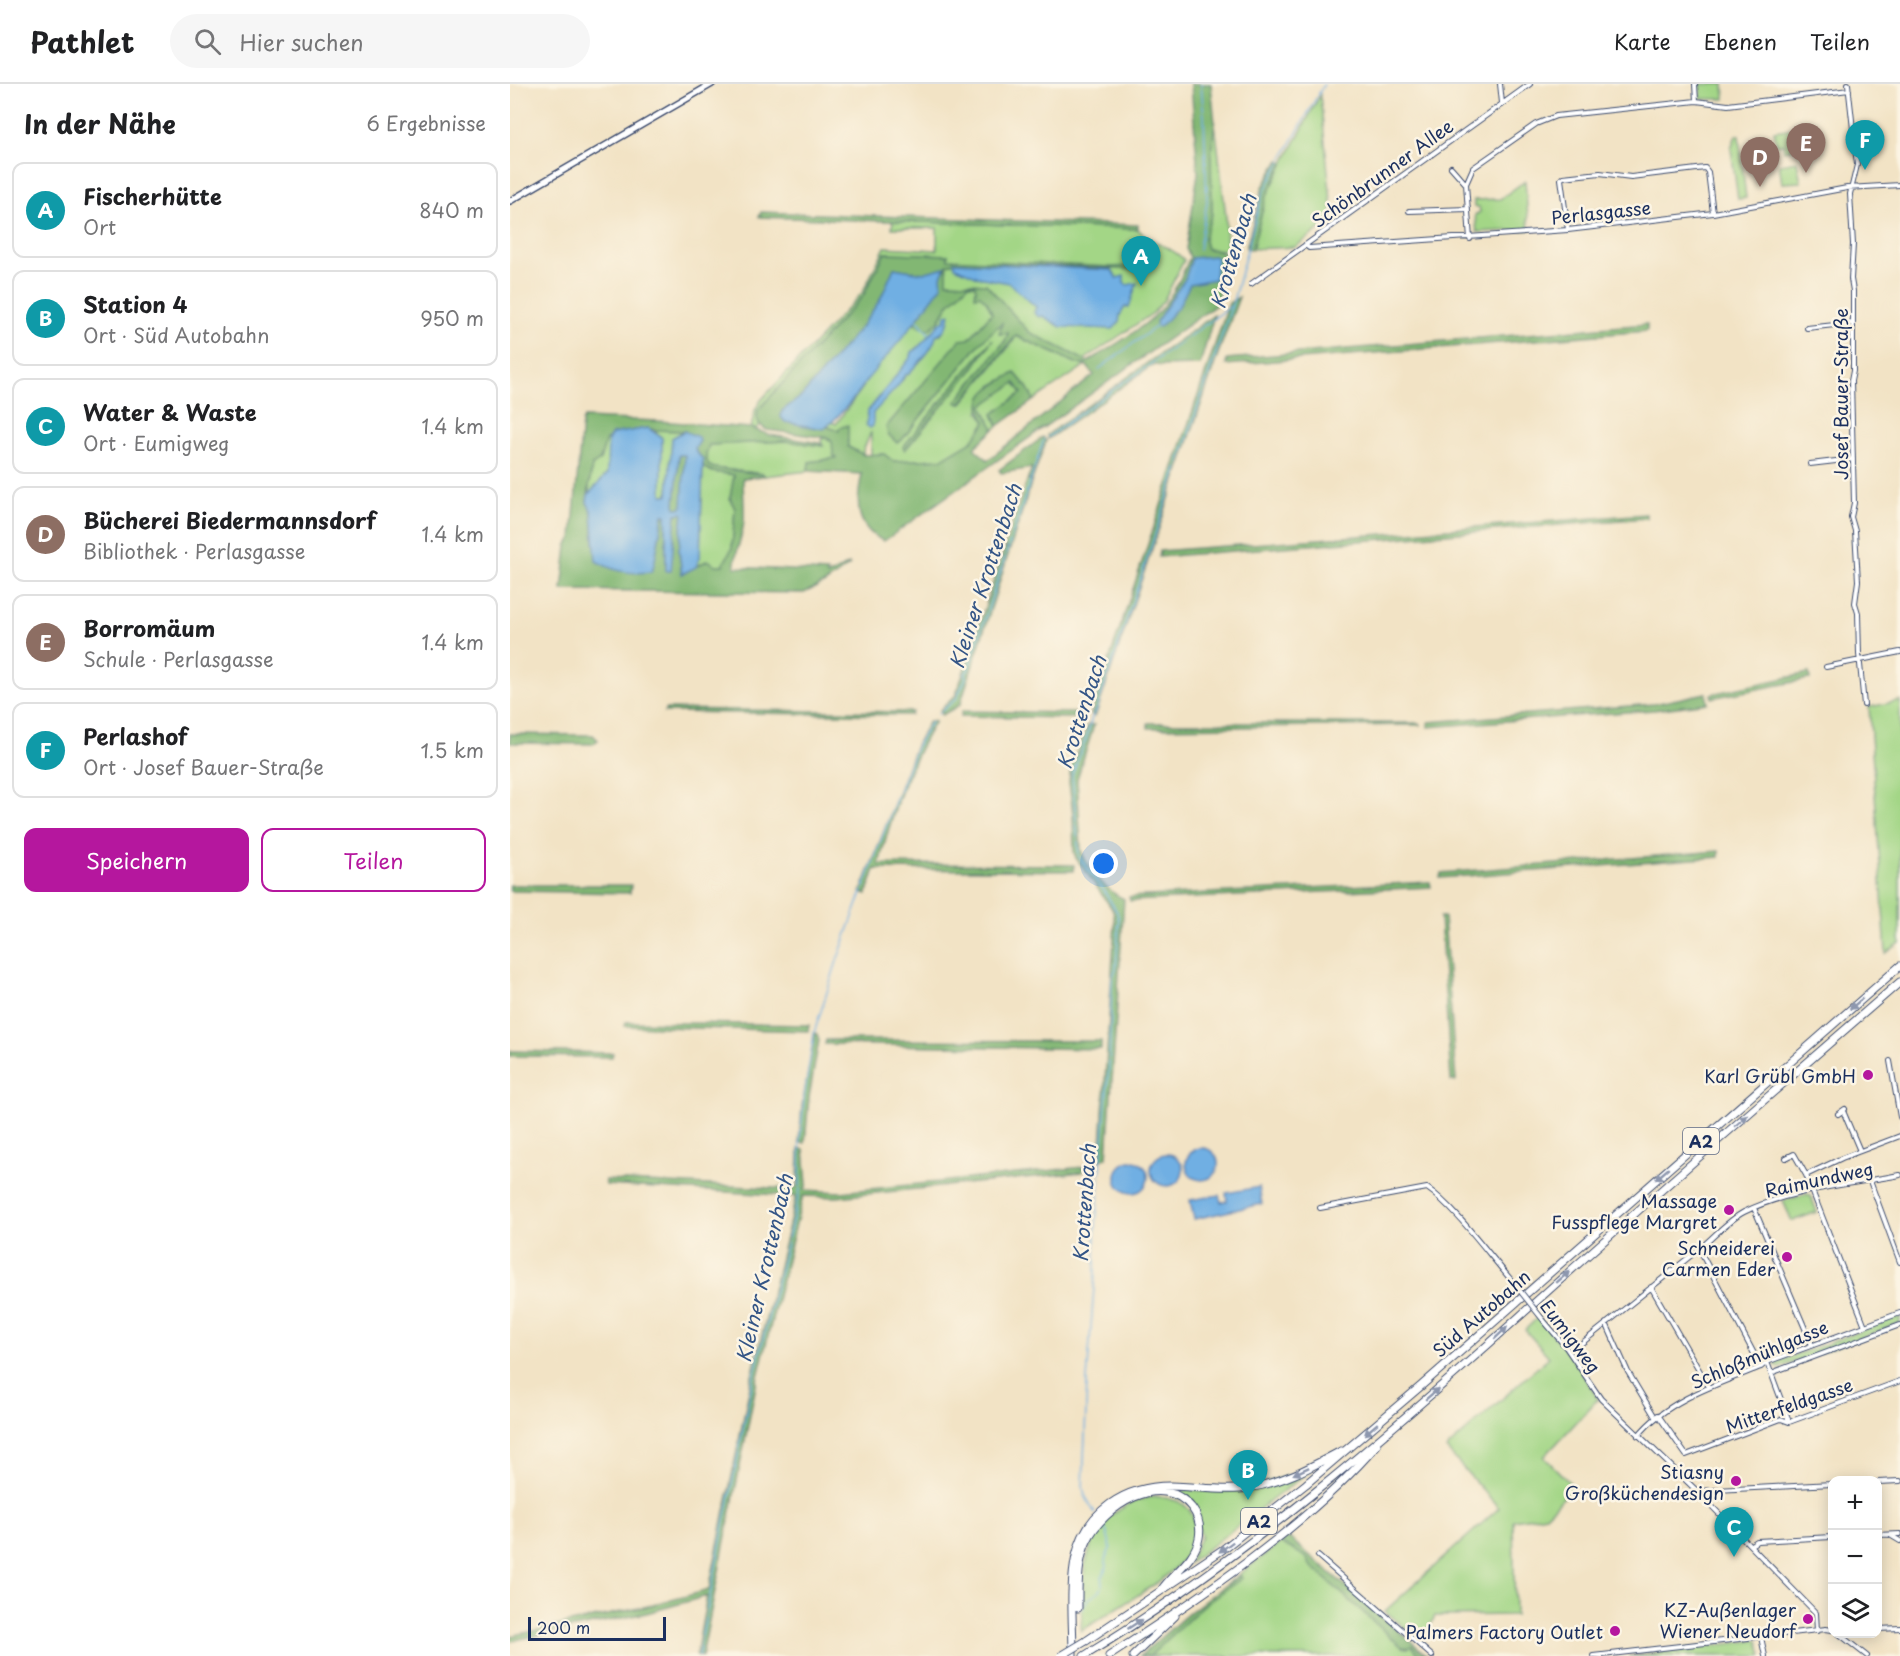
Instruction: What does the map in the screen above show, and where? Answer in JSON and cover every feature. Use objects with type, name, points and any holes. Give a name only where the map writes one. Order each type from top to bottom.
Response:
[{"type":"highway","name":"Süd Autobahn","points":[[1061,1656],[1160,1593],[1222,1550],[1353,1444],[1900,966]]},
{"type":"highway","name":"Süd Autobahn","points":[[1085,1655],[1137,1623],[1237,1553],[1388,1432],[1900,982]]},
{"type":"highway","points":[[1109,1656],[1187,1604],[1306,1514],[1365,1460],[1388,1432]]},
{"type":"highway","points":[[1075,1656],[1073,1570],[1081,1540],[1116,1499],[1128,1493],[1157,1486],[1226,1490],[1263,1485],[1298,1473],[1353,1444]]},
{"type":"highway","points":[[1102,1514],[1131,1498],[1157,1492],[1180,1497],[1196,1513],[1200,1525],[1199,1538],[1194,1551],[1160,1593]]},
{"type":"highway","points":[[1133,1656],[1187,1604]]},
{"type":"main road","points":[[510,201],[712,84]]},
{"type":"street","points":[[1500,84],[1502,104]]},
{"type":"street","name":"Schönbrunner Allee","points":[[1251,284],[1530,84]]},
{"type":"street","points":[[1695,84],[1696,101]]},
{"type":"street","name":"Josef Bauer-Straße","points":[[1848,84],[1857,165],[1851,188],[1853,244],[1851,279],[1853,371],[1851,381],[1854,503],[1851,521],[1858,581],[1855,603],[1858,613],[1864,705]]},
{"type":"street","points":[[1470,238],[1466,184],[1473,168],[1536,124],[1556,116],[1696,101],[1728,105],[1849,90]]},
{"type":"street","points":[[1452,167],[1466,184]]},
{"type":"street","points":[[1568,230],[1561,179],[1563,177],[1600,173],[1631,177],[1704,168],[1708,172],[1713,213]]},
{"type":"street","name":"Perlasgasse","points":[[1305,245],[1310,248],[1568,230],[1713,213],[1851,188],[1900,185]]},
{"type":"street","points":[[1409,211],[1468,208]]},
{"type":"street","points":[[1807,328],[1853,322]]},
{"type":"street","points":[[1810,464],[1852,459]]},
{"type":"street","points":[[1826,667],[1900,652]]},
{"type":"street","points":[[1890,1061],[1900,1117]]},
{"type":"street","points":[[1838,1114],[1844,1110],[1860,1151]]},
{"type":"street","points":[[1806,1175],[1900,1136]]},
{"type":"street","points":[[1785,1158],[1794,1154],[1806,1175],[1865,1326]]},
{"type":"street","name":"Raimundweg","points":[[1577,1347],[1699,1249],[1735,1217],[1754,1208],[1812,1191],[1900,1175]]},
{"type":"street","points":[[1870,1181],[1900,1262]]},
{"type":"street","name":"Eumigweg","points":[[1320,1208],[1427,1188],[1434,1193],[1545,1321],[1601,1399],[1697,1491],[1816,1613],[1817,1631]]},
{"type":"street","points":[[1754,1208],[1812,1345]]},
{"type":"street","points":[[1699,1249],[1761,1367]]},
{"type":"street","points":[[1651,1287],[1708,1388]]},
{"type":"street","name":"Schloßmühlgasse","points":[[1638,1436],[1657,1416],[1708,1388],[1761,1367],[1767,1362],[1900,1313]]},
{"type":"street","points":[[1606,1323],[1628,1372],[1657,1416]]},
{"type":"street","name":"Schloßmühlgasse","points":[[1772,1373],[1900,1325]]},
{"type":"street","points":[[1767,1362],[1789,1422]]},
{"type":"street","name":"Mitterfeldgasse","points":[[1657,1416],[1686,1455],[1781,1419],[1789,1422],[1900,1381]]},
{"type":"street","points":[[1882,1482],[1900,1480]]},
{"type":"street","points":[[1697,1491],[1828,1484]]},
{"type":"street","points":[[1882,1535],[1900,1534]]},
{"type":"street","points":[[1889,1535],[1900,1541]]},
{"type":"street","points":[[1751,1545],[1757,1541],[1828,1537]]},
{"type":"street","points":[[1318,1556],[1432,1656]]},
{"type":"street","points":[[1882,1629],[1900,1628]]},
{"type":"street","points":[[1594,1656],[1828,1630]]},
{"type":"street","points":[[1761,1637],[1765,1656]]},
{"type":"street","points":[[1844,1638],[1867,1656]]},
{"type":"green space","points":[[1191,84],[1211,84],[1215,123],[1211,153],[1212,214],[1204,238],[1207,249],[1218,250],[1227,255],[1216,305],[884,541],[867,529],[862,521],[858,504],[862,474],[808,471],[809,462],[836,458],[833,454],[832,441],[829,438],[767,430],[758,422],[758,410],[863,296],[885,253],[948,255],[948,259],[1112,267],[1144,265],[1142,270],[954,262],[947,265],[947,282],[986,284],[1029,332],[1088,362],[1146,323],[1165,304],[1175,289],[1190,257],[1186,249],[1198,173]],"holes":[[[894,268],[923,273],[945,268],[914,322],[918,326],[929,330],[939,321],[949,304],[968,285],[974,285],[975,296],[980,295],[987,302],[992,313],[969,339],[960,340],[886,427],[888,434],[897,443],[981,342],[1002,323],[999,334],[1008,333],[1005,341],[956,402],[960,404],[1016,336],[1078,364],[1086,365],[1094,375],[988,460],[974,448],[994,429],[982,406],[1015,383],[1022,393],[993,414],[998,426],[1034,400],[1015,373],[992,387],[982,398],[981,413],[986,422],[972,441],[942,459],[893,461],[884,454],[864,455],[848,447],[848,425],[839,428],[839,431],[782,411],[802,396],[862,326],[880,300]]]},
{"type":"green space","points":[[1700,84],[1724,84],[1725,99],[1701,99]]},
{"type":"green space","points":[[1320,95],[1333,220],[1295,247],[1252,249],[1266,197]]},
{"type":"green space","points":[[1215,123],[1226,217],[1227,250],[1207,249],[1204,238],[1212,214],[1211,153]]},
{"type":"green space","points":[[1805,126],[1808,146],[1784,151],[1783,144],[1777,145],[1774,131]]},
{"type":"green space","points":[[1736,135],[1739,135],[1746,198],[1738,199],[1731,149]]},
{"type":"green space","points":[[1279,160],[1283,163],[1266,197],[1252,249],[1246,248],[1263,187]]},
{"type":"green space","points":[[1797,161],[1801,182],[1782,183],[1779,164]]},
{"type":"green space","points":[[1525,181],[1529,230],[1477,232],[1475,215],[1480,212],[1479,207],[1474,207],[1474,200],[1500,199]]},
{"type":"green space","points":[[761,212],[1138,225],[1138,229],[759,217]]},
{"type":"green space","points":[[893,221],[1138,229],[1148,238],[1173,251],[1184,260],[1164,300],[1153,313],[1084,360],[1029,332],[986,284],[946,282],[948,255],[885,253],[863,296],[758,410],[760,425],[756,429],[751,428],[755,410],[761,400],[862,293],[885,247],[937,250],[937,228],[892,228]]},
{"type":"green space","points":[[974,284],[992,313],[969,339],[901,441],[981,342],[1003,321],[1000,334],[1008,332],[1005,341],[956,402],[961,404],[1016,336],[1078,364],[1086,365],[1034,400],[1015,373],[991,386],[979,412],[986,422],[972,442],[943,459],[893,461],[884,454],[871,455],[871,432],[863,451],[864,455],[848,447],[839,432],[827,426],[831,422],[836,424],[864,386],[864,382],[914,322],[915,324],[939,321],[949,304],[968,285]],"holes":[[[949,318],[941,334],[936,335],[935,341],[925,356],[905,375],[873,413],[868,411],[911,357],[912,352]],[[989,344],[972,370],[905,450],[903,447]]]},
{"type":"green space","points":[[1239,297],[1095,717],[1091,714],[1229,303]]},
{"type":"green space","points":[[1214,315],[1200,365],[1160,366],[1154,364],[1048,439],[1047,435]]},
{"type":"green space","points":[[1647,324],[1647,331],[1226,365],[1227,359]]},
{"type":"green space","points":[[993,339],[972,370],[905,450],[903,447]]},
{"type":"green space","points":[[1014,382],[1022,393],[993,414],[998,426],[994,429],[982,406]]},
{"type":"green space","points":[[584,418],[751,428],[770,435],[820,443],[823,446],[786,441],[709,445],[706,455],[708,465],[714,468],[765,476],[743,478],[744,521],[735,567],[827,572],[827,576],[850,565],[825,583],[804,593],[562,590],[567,546],[572,538]],"holes":[[[648,428],[684,431],[700,441],[695,448],[703,459],[703,467],[713,472],[734,475],[730,498],[735,509],[732,548],[723,565],[715,565],[708,560],[682,574],[679,551],[683,513],[676,514],[666,570],[666,514],[663,515],[654,565],[594,544],[592,512],[587,502],[592,465],[600,460],[606,440],[612,434]]]},
{"type":"green space","points":[[654,430],[684,431],[672,438],[668,495],[661,495],[662,438]]},
{"type":"green space","points":[[822,437],[833,441],[833,454],[837,458],[809,462],[808,471],[765,476],[714,468],[708,465],[706,455],[708,445],[786,441],[822,446]]},
{"type":"green space","points":[[1043,437],[1046,441],[1031,483],[1028,478],[1032,468],[1001,473],[999,470]]},
{"type":"green space","points":[[606,440],[609,444],[607,474],[588,495],[592,465],[600,460]]},
{"type":"green space","points":[[679,455],[685,455],[683,508],[675,508],[675,503]]},
{"type":"green space","points":[[703,467],[713,472],[735,474],[730,498],[735,509],[732,548],[723,565],[696,567],[700,557]]},
{"type":"green space","points":[[1028,478],[1031,483],[1010,549],[1005,547]]},
{"type":"green space","points":[[1646,514],[1646,518],[1159,557],[1160,551]]},
{"type":"green space","points":[[1005,547],[1010,549],[960,705],[942,715],[940,710],[956,695]]},
{"type":"green space","points":[[1809,673],[1810,679],[1712,698],[1711,694]]},
{"type":"green space","points":[[1706,693],[1708,703],[1654,710],[1428,727],[1429,722],[1654,704]]},
{"type":"green space","points":[[1900,701],[1900,943],[1886,953],[1869,707]]},
{"type":"green space","points":[[666,709],[912,712],[911,715],[665,712]]},
{"type":"green space","points":[[962,711],[1076,713],[1074,718],[961,716]]},
{"type":"green space","points":[[929,721],[935,721],[917,754],[902,790],[879,864],[1074,865],[1073,871],[875,869],[867,894],[861,892],[916,745]]},
{"type":"green space","points":[[1148,723],[1419,723],[1420,725],[1148,728]]},
{"type":"green space","points":[[1088,725],[1094,725],[1077,779],[1081,850],[1098,879],[1124,899],[1107,1157],[1100,1161],[1115,923],[1113,910],[1074,852],[1069,782],[1071,767]]},
{"type":"green space","points":[[510,734],[593,735],[598,740],[593,744],[510,743]]},
{"type":"green space","points":[[1719,851],[1719,857],[1440,878],[1441,873]]},
{"type":"green space","points":[[1430,882],[1431,887],[1130,901],[1129,897]]},
{"type":"green space","points":[[510,885],[631,885],[630,893],[510,891]]},
{"type":"green space","points":[[1440,917],[1444,917],[1456,1081],[1451,1081]]},
{"type":"green space","points":[[626,1022],[809,1025],[808,1031],[625,1026]]},
{"type":"green space","points":[[815,1033],[819,1040],[809,1097],[805,1143],[799,1142],[802,1106]]},
{"type":"green space","points":[[826,1040],[1101,1041],[1101,1049],[825,1044]]},
{"type":"green space","points":[[510,1051],[613,1053],[612,1057],[510,1056]]},
{"type":"green space","points":[[799,1149],[804,1149],[807,1185],[804,1190],[841,1192],[1083,1167],[1083,1172],[837,1197],[803,1196],[757,1380],[702,1656],[696,1656],[707,1596],[647,1613],[510,1641],[510,1636],[653,1605],[709,1590],[752,1376],[796,1196],[606,1185],[605,1180],[794,1189],[798,1185]]},
{"type":"green space","points":[[1807,1194],[1811,1196],[1817,1212],[1792,1221],[1783,1201]]},
{"type":"green space","points":[[1538,1317],[1576,1363],[1598,1399],[1544,1457],[1574,1487],[1546,1515],[1513,1520],[1515,1615],[1435,1616],[1422,1642],[1385,1611],[1499,1508],[1446,1449],[1549,1357],[1525,1330]]},
{"type":"green space","points":[[1900,1317],[1900,1323],[1779,1368],[1775,1365],[1777,1362]]},
{"type":"green space","points":[[1311,1470],[1188,1564],[1201,1536],[1192,1504],[1158,1488],[1226,1492]]},
{"type":"green space","points":[[1154,1496],[1179,1502],[1189,1509],[1194,1521],[1194,1535],[1190,1547],[1184,1558],[1165,1577],[1081,1631],[1085,1565],[1096,1529],[1106,1518],[1132,1502]]},
{"type":"green space","points":[[1288,1537],[1428,1656],[1140,1656],[1190,1612]]},
{"type":"green space","points":[[1288,1537],[1428,1656],[1420,1656],[1412,1646],[1402,1647],[1310,1565],[1306,1557],[1281,1543]]},
{"type":"green space","points":[[1240,1575],[1242,1578],[1203,1606],[1150,1656],[1140,1656],[1190,1612]]},
{"type":"green space","points":[[1758,1640],[1762,1656],[1628,1656]]},
{"type":"water","points":[[1214,256],[1217,258],[1215,279],[1190,284],[1179,306],[1160,327],[1157,326],[1156,322],[1185,279],[1192,258]]},
{"type":"water","points":[[954,262],[1112,270],[1117,278],[1124,276],[1124,283],[1127,285],[1137,283],[1129,307],[1125,307],[1120,315],[1119,323],[1113,329],[1061,327],[1034,313],[1036,307],[1009,283],[978,277],[955,267]]},
{"type":"water","points":[[945,267],[941,276],[942,286],[853,400],[833,421],[823,429],[785,422],[781,417],[782,411],[802,396],[862,326],[880,300],[894,268],[923,273]]},
{"type":"water","points":[[950,314],[946,326],[936,335],[929,351],[873,413],[873,426],[870,428],[866,425],[868,411],[911,357],[912,352],[945,320],[946,315]]},
{"type":"water","points":[[648,428],[662,438],[662,495],[668,495],[672,438],[684,431],[698,437],[700,441],[695,448],[703,459],[700,557],[696,567],[682,574],[679,551],[683,513],[676,514],[671,571],[666,571],[666,515],[663,515],[651,572],[622,571],[596,561],[592,512],[587,502],[588,495],[607,474],[608,440],[612,434]],"holes":[[[679,455],[685,455],[682,508],[675,508]]]},
{"type":"water","points":[[1202,1148],[1213,1153],[1218,1164],[1213,1175],[1202,1180],[1191,1175],[1186,1164],[1191,1153]]},
{"type":"water","points":[[1167,1154],[1178,1159],[1183,1170],[1178,1181],[1167,1186],[1156,1181],[1151,1170],[1156,1159]]},
{"type":"water","points":[[1132,1161],[1143,1166],[1148,1177],[1143,1188],[1132,1193],[1121,1188],[1116,1177],[1121,1166]]},
{"type":"water","points":[[1259,1187],[1262,1204],[1194,1219],[1190,1200],[1219,1195],[1221,1202],[1227,1201],[1226,1193]]},
{"type":"waterway","points":[[1199,249],[1207,202],[1201,84]]},
{"type":"waterway","name":"Krottenbach","points":[[1095,1513],[1085,1496],[1083,1487],[1087,1380],[1095,1274],[1095,1237],[1109,1066],[1112,979],[1116,968],[1119,921],[1117,912],[1104,891],[1079,857],[1072,775],[1096,711],[1232,305],[1262,195],[1324,84]]},
{"type":"waterway","name":"Kleiner Krottenbach","points":[[1127,381],[1231,306]]},
{"type":"waterway","points":[[916,318],[929,334]]},
{"type":"waterway","points":[[1099,369],[1158,325]]},
{"type":"waterway","name":"Kleiner Krottenbach","points":[[1048,437],[1125,381]]},
{"type":"waterway","name":"Kleiner Krottenbach","points":[[938,714],[956,699],[966,678],[965,674],[1044,439]]},
{"type":"waterway","name":"Kleiner Krottenbach","points":[[698,1656],[752,1384],[800,1190],[800,1139],[814,1033],[837,961],[893,807],[917,745],[931,722]]},
{"type":"waterway","name":"Krottenbach","points":[[1082,1610],[1087,1600],[1100,1591],[1103,1584],[1102,1576],[1107,1566],[1105,1559],[1111,1547],[1104,1524]]},
{"type":"place","name":"Perlashof","points":[[1865,170]]},
{"type":"place","name":"Borromäum","points":[[1806,173]]},
{"type":"place","name":"Bücherei Biedermannsdorf","points":[[1760,187]]},
{"type":"place","name":"Fischerhütte","points":[[1141,286]]},
{"type":"place","name":"Karl Grübl GmbH","points":[[1868,1075]]},
{"type":"place","name":"Massage Fusspflege Margret","points":[[1729,1210]]},
{"type":"place","name":"Schneiderei Carmen Eder","points":[[1787,1257]]},
{"type":"place","name":"Stiasny Großküchendesign","points":[[1736,1481]]},
{"type":"place","name":"Station 4","points":[[1248,1500]]},
{"type":"place","name":"Water & Waste","points":[[1734,1557]]},
{"type":"place","name":"KZ-Außenlager Wiener Neudorf","points":[[1808,1619]]},
{"type":"place","name":"Palmers Factory Outlet","points":[[1615,1631]]}]
